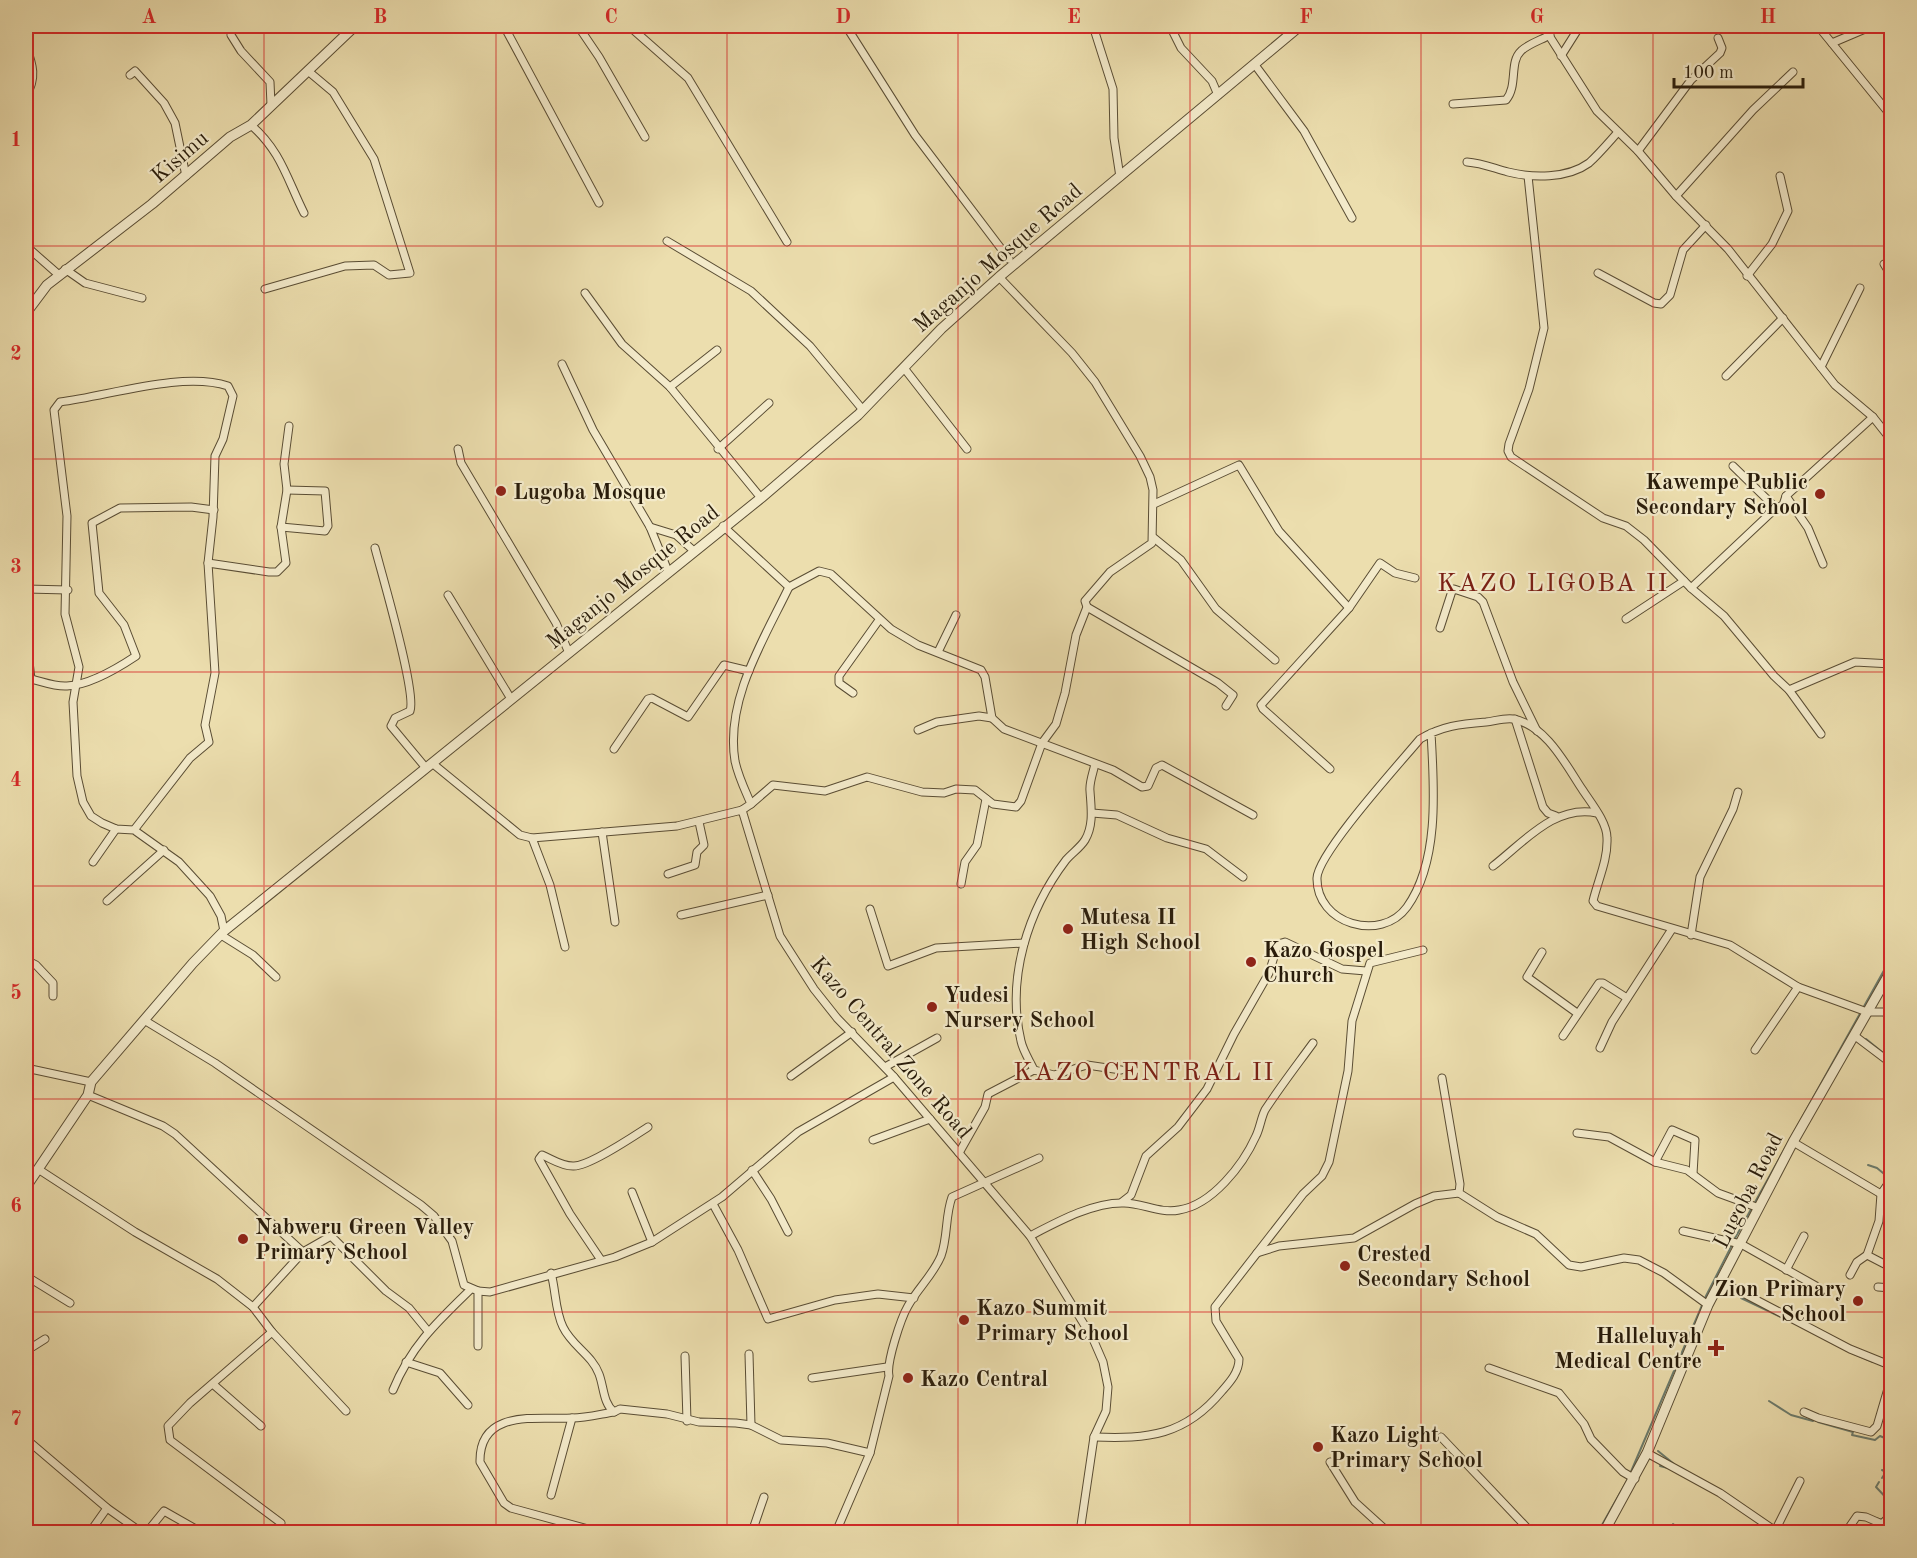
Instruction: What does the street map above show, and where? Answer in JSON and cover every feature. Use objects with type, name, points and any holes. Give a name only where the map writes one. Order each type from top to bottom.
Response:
[{"type":"street","name":"Kisimu","points":[[26,313],[62,272],[186,176],[230,137],[251,125],[356,26]]},
{"type":"street","points":[[504,26],[599,203]]},
{"type":"street","points":[[578,26],[645,137]]},
{"type":"street","points":[[629,26],[688,78],[787,242]]},
{"type":"street","points":[[846,26],[915,135],[1009,259]]},
{"type":"street","points":[[1093,26],[1113,89],[1114,138],[1120,177]]},
{"type":"street","points":[[1170,26],[1181,48],[1212,81],[1218,95]]},
{"type":"street","name":"Maganjo Mosque Road","points":[[26,1187],[88,1095],[91,1082],[223,933],[723,526],[761,498],[863,410],[941,329],[999,277],[1300,26]]},
{"type":"street","points":[[1543,26],[1598,111],[1638,151],[1676,196],[1706,225],[1835,385],[1873,417],[1892,441]]},
{"type":"street","points":[[1561,56],[1580,26]]},
{"type":"street","points":[[1832,43],[1865,29],[1892,26]]},
{"type":"street","points":[[1822,31],[1892,117]]},
{"type":"street","points":[[231,35],[241,51],[270,82],[271,105]]},
{"type":"street","points":[[1453,104],[1506,100],[1513,87],[1517,55],[1523,48],[1550,35]]},
{"type":"street","points":[[1638,151],[1691,80],[1720,53],[1722,48],[1718,38]]},
{"type":"street","points":[[26,46],[33,80],[26,96]]},
{"type":"street","points":[[1255,64],[1304,131],[1352,218]]},
{"type":"street","points":[[130,75],[135,71],[164,103],[175,123],[186,176]]},
{"type":"street","points":[[265,289],[345,266],[374,265],[389,275],[410,273],[374,159],[333,92],[308,71]]},
{"type":"street","points":[[1676,196],[1753,110],[1793,72]]},
{"type":"street","points":[[251,125],[264,136],[286,168],[304,213]]},
{"type":"street","points":[[1467,162],[1484,164],[1528,176],[1577,170],[1590,162],[1618,132]]},
{"type":"street","points":[[1528,176],[1544,328],[1529,388],[1508,451],[1511,457],[1603,518],[1626,526],[1635,532],[1691,588],[1725,616],[1774,676],[1789,690],[1821,734]]},
{"type":"street","points":[[1747,276],[1772,244],[1788,211],[1780,176]]},
{"type":"street","points":[[1598,273],[1654,303],[1661,304],[1670,295],[1683,250],[1706,225]]},
{"type":"street","points":[[667,241],[751,291],[810,346],[863,410]]},
{"type":"street","points":[[26,246],[62,272],[85,283],[142,298]]},
{"type":"street","points":[[1884,264],[1892,277]]},
{"type":"street","points":[[375,548],[403,652],[412,702],[410,711],[395,718],[391,726],[429,766],[520,835],[532,838],[699,822],[742,810],[773,785],[825,791],[867,777],[922,792],[944,793],[956,789],[975,790],[993,804],[1016,807],[1021,801],[1042,743],[1056,724],[1065,693],[1076,634],[1087,607],[1085,601],[1098,585],[1126,560],[1147,549],[1154,538],[1154,504],[1150,477],[1095,382],[1049,327],[999,277]]},
{"type":"street","points":[[1821,367],[1860,288]]},
{"type":"street","points":[[585,293],[622,344],[670,387],[718,449],[761,498]]},
{"type":"street","points":[[1726,376],[1783,318]]},
{"type":"street","points":[[670,387],[717,350]]},
{"type":"street","points":[[562,364],[593,430],[650,527],[668,571]]},
{"type":"street","points":[[904,368],[967,449]]},
{"type":"street","points":[[134,830],[190,758],[209,742],[205,725],[215,673],[208,563],[214,510],[215,456],[223,439],[233,396],[228,386],[213,381],[166,383],[60,402],[54,410],[67,516],[68,590],[65,615],[79,667],[74,685],[73,702],[79,790],[91,816],[116,829],[134,830],[164,850],[195,878],[210,896],[221,916],[223,933],[253,955],[276,977]]},
{"type":"street","points":[[718,449],[768,403]]},
{"type":"street","points":[[1691,588],[1776,508],[1783,505],[1786,496],[1873,417]]},
{"type":"street","points":[[208,563],[277,572],[286,563],[281,527],[287,490],[284,464],[289,426]]},
{"type":"street","points":[[458,449],[461,463],[536,594],[556,622],[569,653]]},
{"type":"street","points":[[1154,504],[1239,465],[1279,531],[1349,608]]},
{"type":"street","points":[[1733,466],[1776,508]]},
{"type":"street","points":[[281,527],[325,531],[328,526],[325,491],[287,490]]},
{"type":"street","points":[[1786,496],[1808,528],[1823,564]]},
{"type":"street","points":[[26,635],[28,679],[65,687],[99,676],[135,656],[124,625],[99,593],[92,523],[120,508],[191,507],[214,510]]},
{"type":"street","points":[[723,526],[789,587]]},
{"type":"street","points":[[650,527],[676,535],[694,551]]},
{"type":"street","points":[[1154,538],[1181,560],[1216,609],[1275,660]]},
{"type":"street","points":[[1330,769],[1263,710],[1261,705],[1349,608],[1380,563],[1395,573],[1415,578]]},
{"type":"street","points":[[751,804],[735,760],[734,722],[749,671],[789,587],[819,571],[831,574],[879,620],[918,645],[984,672],[992,718]]},
{"type":"street","points":[[1626,619],[1684,581]]},
{"type":"street","points":[[26,589],[68,590]]},
{"type":"street","points":[[1440,628],[1454,589],[1478,597],[1482,602],[1513,682],[1537,731],[1558,753],[1598,813],[1608,836],[1604,863],[1593,901],[1605,909],[1736,948],[1798,987],[1867,1012],[1884,1012],[1892,1018]]},
{"type":"street","points":[[448,595],[511,699]]},
{"type":"street","points":[[1087,607],[1218,682],[1233,695],[1226,706]]},
{"type":"street","points":[[938,652],[956,615]]},
{"type":"street","points":[[854,693],[839,683],[838,676],[879,620]]},
{"type":"street","points":[[1789,690],[1855,662],[1892,664]]},
{"type":"street","points":[[614,749],[648,699],[652,698],[688,717],[724,664],[749,671]]},
{"type":"street","points":[[918,730],[937,722],[979,716],[992,718],[1004,729],[1113,770],[1145,787],[1156,768],[1162,765],[1253,815]]},
{"type":"street","points":[[1431,733],[1435,781],[1432,829],[1417,888],[1407,908],[1387,923],[1357,926],[1331,912],[1321,898],[1317,878],[1321,864],[1333,844],[1420,739],[1431,733],[1456,724],[1515,719],[1537,731]]},
{"type":"street","points":[[1515,719],[1543,807],[1548,813],[1556,816],[1582,812],[1598,813]]},
{"type":"street","points":[[1034,1070],[1021,1043],[1017,1015],[1017,992],[1024,943],[1030,921],[1051,884],[1066,860],[1086,839],[1092,813],[1090,789],[1095,764]]},
{"type":"street","points":[[1691,935],[1703,870],[1734,809],[1738,792]]},
{"type":"street","points":[[961,885],[964,862],[977,845],[986,799]]},
{"type":"street","name":"Kazo Central Zone Road","points":[[742,810],[780,936],[790,954],[814,989],[894,1077],[983,1184],[1030,1236],[1104,1362],[1108,1387],[1106,1412],[1094,1437],[1080,1533]]},
{"type":"street","points":[[1092,813],[1117,815],[1167,838],[1206,849],[1243,877]]},
{"type":"street","points":[[1493,866],[1556,816]]},
{"type":"street","points":[[668,874],[695,865],[697,852],[704,845],[699,822]]},
{"type":"street","points":[[93,862],[116,829]]},
{"type":"street","points":[[602,832],[615,922]]},
{"type":"street","points":[[532,838],[550,885],[565,947]]},
{"type":"street","points":[[107,901],[164,850]]},
{"type":"street","points":[[681,915],[768,895]]},
{"type":"street","points":[[870,909],[888,966],[936,948],[1024,943]]},
{"type":"street","points":[[1600,1048],[1627,998],[1672,929]]},
{"type":"street","points":[[1122,1202],[1131,1195],[1146,1156],[1178,1127],[1207,1089],[1234,1034],[1269,973],[1278,944],[1285,942],[1342,969],[1366,971]]},
{"type":"street","points":[[1094,1437],[1130,1439],[1176,1430],[1213,1402],[1234,1377],[1239,1364],[1238,1354],[1216,1321],[1214,1311],[1303,1194],[1322,1176],[1329,1162],[1348,1071],[1353,1021],[1370,963],[1423,950]]},
{"type":"street","points":[[1542,952],[1527,977],[1577,1013]]},
{"type":"street","points":[[26,960],[36,965],[52,982],[53,996]]},
{"type":"street","name":"Lugoba Road","points":[[1604,1532],[1635,1479],[1647,1453],[1708,1305],[1793,1142],[1892,969]]},
{"type":"street","points":[[1563,1036],[1600,982],[1627,998]]},
{"type":"street","points":[[1755,1050],[1798,987]]},
{"type":"street","points":[[144,1020],[215,1063],[421,1205],[434,1216],[452,1241],[462,1280],[475,1290],[490,1292],[601,1260],[652,1242],[712,1204],[798,1132],[894,1077]]},
{"type":"street","points":[[791,1076],[852,1032]]},
{"type":"street","points":[[1855,1036],[1892,1064]]},
{"type":"street","points":[[885,1067],[937,1038]]},
{"type":"street","points":[[1030,1236],[1056,1222],[1122,1202],[1176,1211],[1201,1200],[1218,1187],[1243,1158],[1256,1137],[1264,1113],[1313,1043]]},
{"type":"street","points":[[959,1153],[985,1107],[988,1094],[1034,1070],[1054,1074],[1087,1065],[1121,1070]]},
{"type":"street","points":[[26,1068],[91,1082]]},
{"type":"street","points":[[1442,1078],[1460,1184],[1459,1193]]},
{"type":"street","points":[[88,1095],[163,1126],[175,1134],[228,1180],[303,1252]]},
{"type":"street","points":[[873,1140],[930,1119]]},
{"type":"street","points":[[601,1260],[570,1214],[539,1159],[542,1155],[554,1162],[574,1167],[583,1165],[624,1143],[648,1126]]},
{"type":"street","points":[[1655,1162],[1672,1130],[1695,1140],[1693,1174]]},
{"type":"street","points":[[1577,1133],[1609,1137],[1655,1162],[1679,1166],[1718,1193],[1759,1208]]},
{"type":"street","points":[[1793,1142],[1881,1194]]},
{"type":"street","points":[[836,1533],[870,1453],[889,1376],[887,1367],[902,1321],[941,1255],[947,1209],[952,1197],[1039,1158]]},
{"type":"street","points":[[38,1169],[135,1232],[216,1279],[253,1307],[272,1332],[346,1411]]},
{"type":"street","points":[[752,1170],[771,1199],[788,1232]]},
{"type":"street","points":[[1850,1275],[1857,1262],[1867,1255],[1879,1221],[1881,1194],[1892,1178]]},
{"type":"street","points":[[632,1192],[652,1242]]},
{"type":"street","points":[[1257,1253],[1279,1246],[1354,1238],[1415,1204],[1434,1196],[1459,1193],[1497,1217],[1536,1234],[1569,1264],[1581,1267],[1624,1258],[1639,1260],[1655,1266],[1708,1305]]},
{"type":"street","points":[[712,1204],[738,1250],[768,1319],[835,1300],[878,1294],[914,1298]]},
{"type":"street","points":[[1683,1231],[1741,1244],[1816,1286]]},
{"type":"street","points":[[1786,1270],[1804,1236]]},
{"type":"street","points":[[253,1307],[303,1252],[328,1237],[334,1237],[386,1291],[409,1308],[427,1330]]},
{"type":"street","points":[[1867,1255],[1892,1268]]},
{"type":"street","points":[[551,1273],[563,1327],[581,1352],[590,1358],[599,1373],[609,1408],[614,1412]]},
{"type":"street","points":[[26,1276],[70,1303]]},
{"type":"street","points":[[1722,1282],[1850,1349],[1892,1366]]},
{"type":"street","points":[[1878,1287],[1892,1288]]},
{"type":"street","points":[[393,1390],[406,1362],[427,1330],[475,1290]]},
{"type":"street","points":[[475,1290],[478,1346]]},
{"type":"street","points":[[272,1332],[190,1403],[168,1426],[170,1440],[281,1523]]},
{"type":"street","points":[[26,1351],[45,1339]]},
{"type":"street","points":[[748,1354],[751,1425]]},
{"type":"street","points":[[685,1356],[687,1421]]},
{"type":"street","points":[[406,1362],[440,1373],[468,1405]]},
{"type":"street","points":[[812,1378],[887,1367]]},
{"type":"street","points":[[1489,1368],[1559,1393],[1584,1424],[1591,1439],[1623,1472],[1635,1479]]},
{"type":"street","points":[[1804,1412],[1871,1432],[1876,1426],[1892,1375]]},
{"type":"street","points":[[214,1384],[261,1426]]},
{"type":"street","points":[[599,1533],[511,1508],[504,1503],[480,1462],[481,1449],[492,1430],[501,1424],[530,1416],[572,1418],[614,1412],[620,1409],[667,1414],[687,1421],[751,1425],[781,1440],[827,1443],[870,1453]]},
{"type":"street","points":[[551,1495],[572,1418]]},
{"type":"street","points":[[1441,1437],[1531,1533]]},
{"type":"street","points":[[26,1439],[107,1508],[141,1533]]},
{"type":"street","points":[[1647,1453],[1719,1492],[1776,1532],[1800,1481]]},
{"type":"street","points":[[1329,1462],[1355,1502],[1388,1533]]},
{"type":"street","points":[[752,1533],[764,1497]]},
{"type":"street","points":[[90,1533],[107,1508]]},
{"type":"street","points":[[147,1533],[164,1511],[201,1533]]},
{"type":"street","points":[[1846,1533],[1857,1516],[1866,1516],[1882,1524],[1892,1514]]},
{"type":"waterway","points":[[1734,1240],[1892,956]]},
{"type":"waterway","points":[[1866,1039],[1887,1056]]},
{"type":"waterway","points":[[1868,1165],[1877,1168],[1889,1178]]},
{"type":"waterway","points":[[1630,1474],[1706,1296],[1732,1245]]},
{"type":"waterway","points":[[1741,1298],[1787,1320]]},
{"type":"waterway","points":[[1852,1353],[1873,1362]]},
{"type":"waterway","points":[[1769,1401],[1791,1415],[1813,1421]]},
{"type":"waterway","points":[[1818,1422],[1853,1432],[1852,1435],[1875,1440],[1880,1436],[1892,1441]]},
{"type":"waterway","points":[[1658,1451],[1674,1464]]},
{"type":"waterway","points":[[1660,1466],[1668,1468]]},
{"type":"waterway","points":[[1882,1470],[1892,1475]]},
{"type":"waterway","points":[[1882,1478],[1886,1472]]},
{"type":"waterway","points":[[1598,1532],[1628,1479]]},
{"type":"waterway","points":[[1879,1482],[1876,1487],[1892,1504]]},
{"type":"waterway","points":[[1871,1517],[1883,1520]]},
{"type":"waterway","points":[[1673,1524],[1683,1532]]},
{"type":"place","name":"Lugoba Mosque","points":[[501,491]]},
{"type":"place","name":"Kawempe Public Secondary School","points":[[1820,494]]},
{"type":"place","name":"Mutesa II High School","points":[[1068,929]]},
{"type":"place","name":"Kazo Gospel Church","points":[[1251,962]]},
{"type":"place","name":"Yudesi Nursery School","points":[[932,1007]]},
{"type":"place","name":"Nabweru Green Valley Primary School","points":[[243,1239]]},
{"type":"place","name":"Crested Secondary School","points":[[1345,1266]]},
{"type":"place","name":"Zion Primary School","points":[[1858,1301]]},
{"type":"place","name":"Kazo Summit Primary School","points":[[964,1320]]},
{"type":"place","name":"Halleluyah Medical Centre","points":[[1716,1348]]},
{"type":"place","name":"Kazo Central","points":[[908,1378]]},
{"type":"place","name":"Kazo Light Primary School","points":[[1318,1447]]},
{"type":"district","name":"KAZO LIGOBA II","points":[[1553,582]]},
{"type":"district","name":"KAZO CENTRAL II","points":[[1144,1071]]}]
